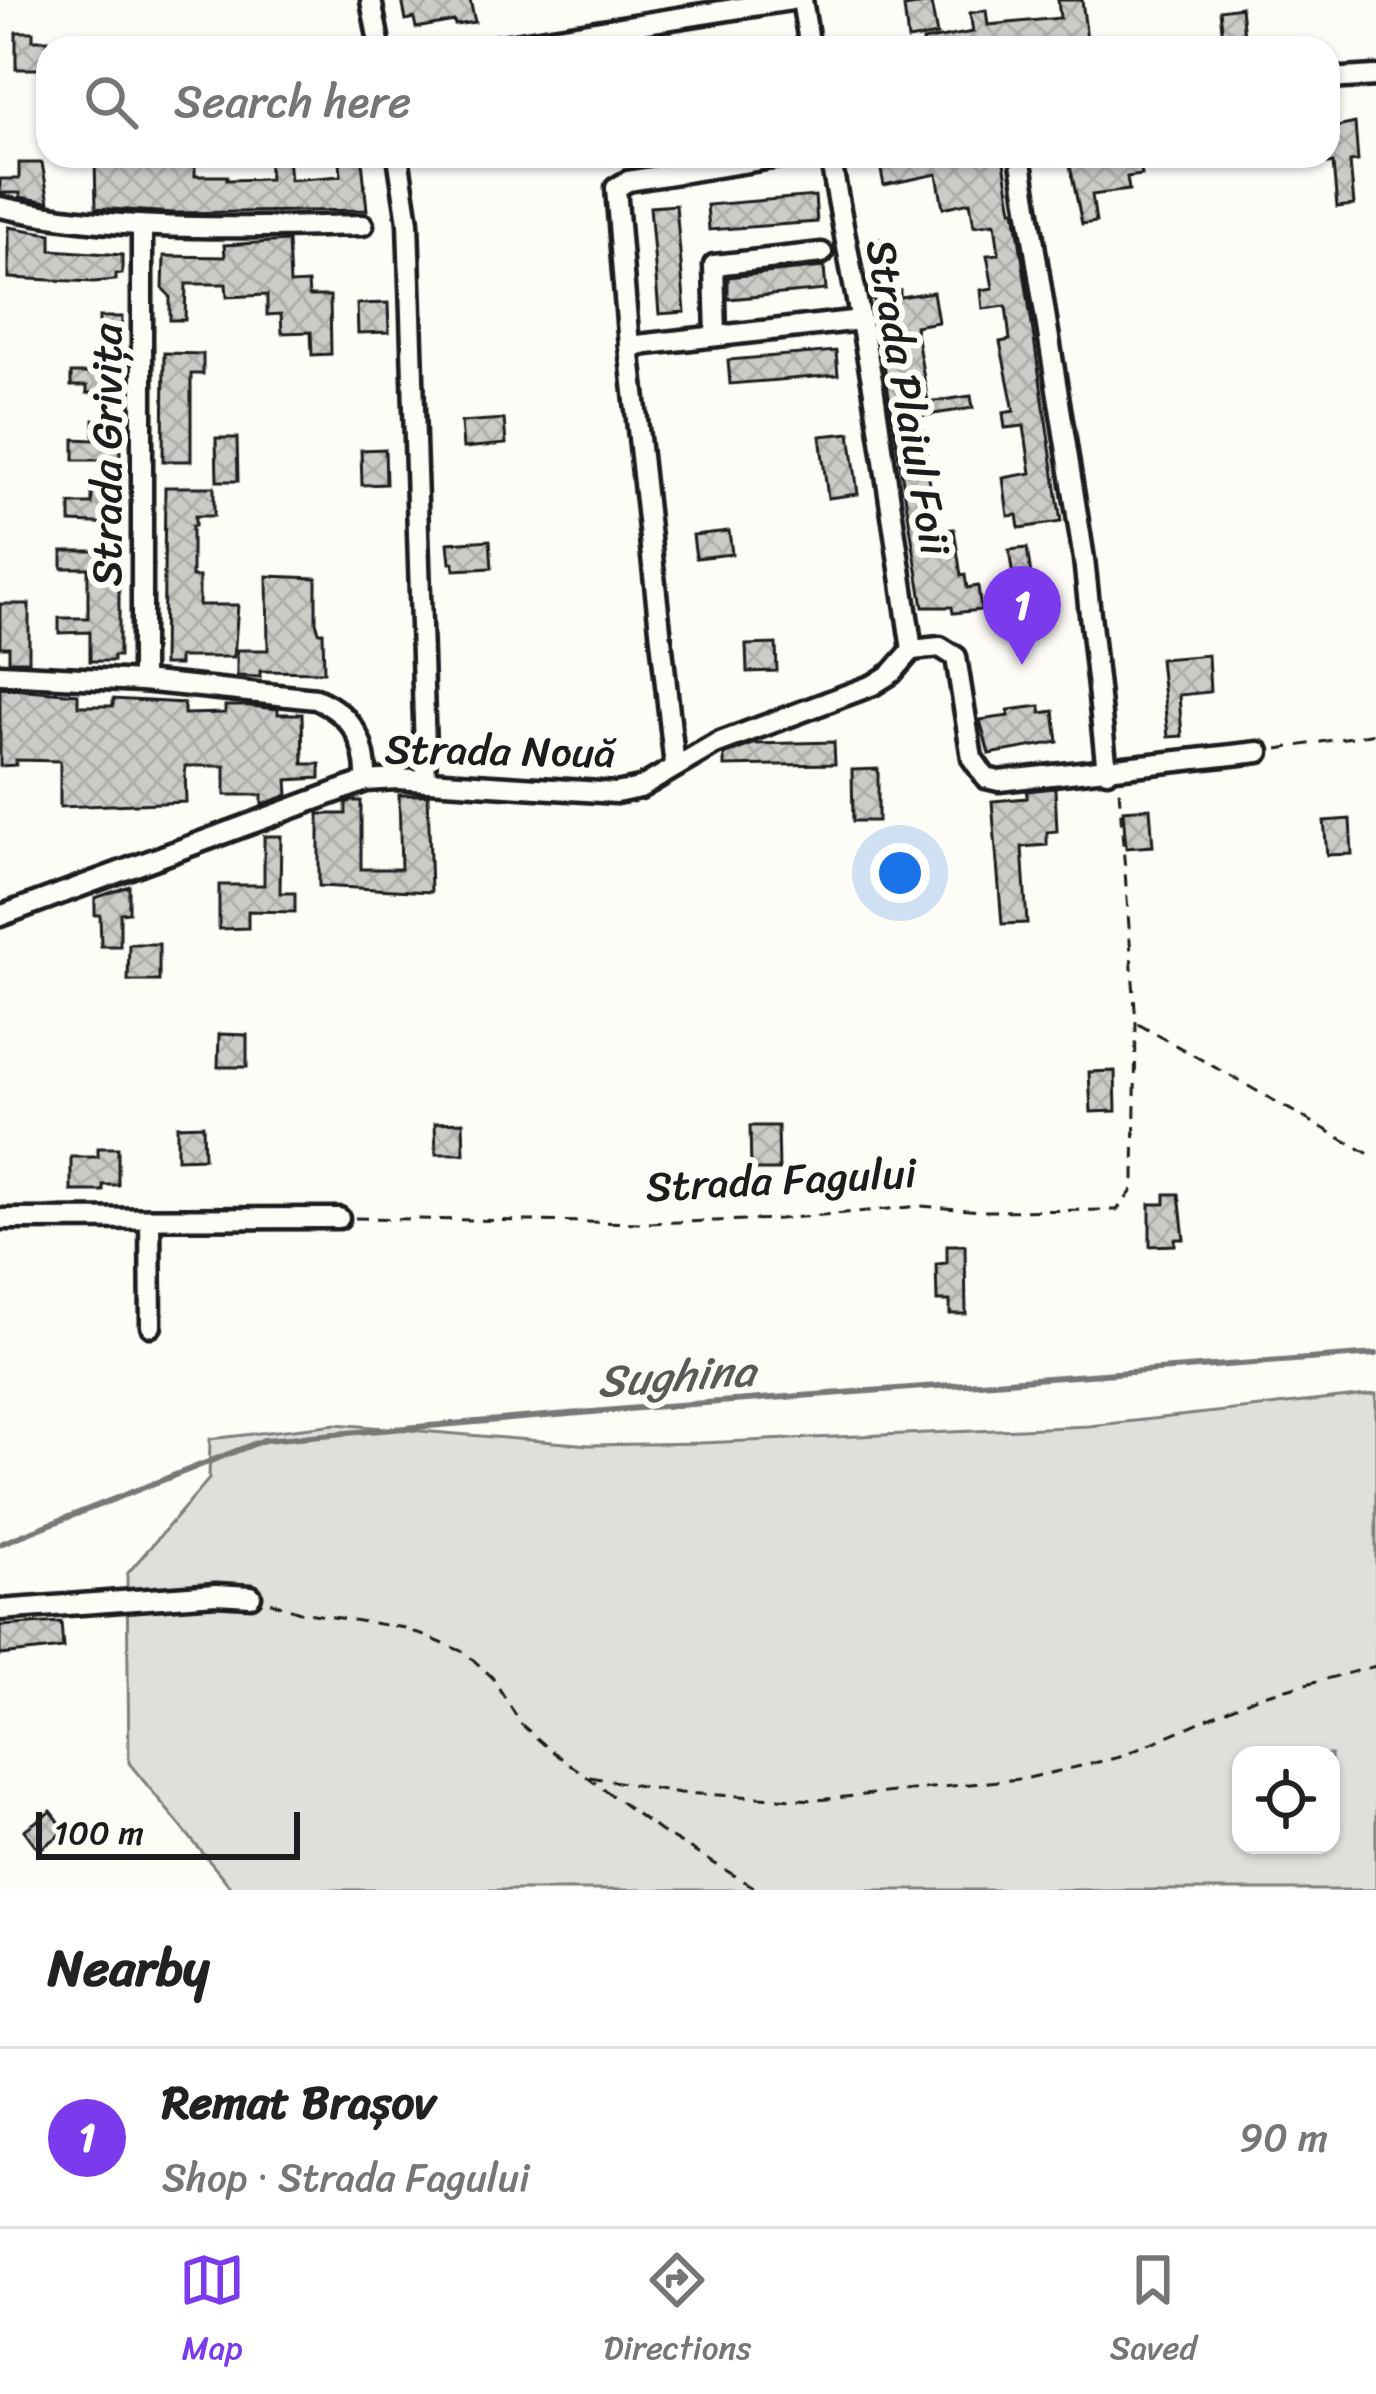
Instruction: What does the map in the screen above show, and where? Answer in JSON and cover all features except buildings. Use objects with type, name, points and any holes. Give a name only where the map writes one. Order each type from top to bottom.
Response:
[{"type":"street","points":[[371,0],[378,36]]},
{"type":"street","points":[[564,36],[791,0]]},
{"type":"street","points":[[802,0],[809,36]]},
{"type":"street","points":[[1340,78],[1376,76]]},
{"type":"street","points":[[400,168],[408,222],[426,781]]},
{"type":"street","points":[[676,767],[628,346],[616,188],[628,181],[710,168]]},
{"type":"street","name":"Strada Plaiul Foii","points":[[832,168],[912,650]]},
{"type":"street","points":[[1022,168],[1112,770]]},
{"type":"street","points":[[0,207],[142,228],[363,225]]},
{"type":"street","name":"Strada Grivița","points":[[142,228],[142,681]]},
{"type":"street","points":[[716,336],[714,265],[822,254]]},
{"type":"street","points":[[628,346],[861,320]]},
{"type":"street","points":[[912,650],[940,646],[956,657],[972,758],[986,778],[999,781],[1259,752]]},
{"type":"street","name":"Strada Nouă","points":[[0,916],[366,782],[426,781],[616,794],[640,788],[715,744],[873,685],[892,673],[912,650]]},
{"type":"street","points":[[0,674],[142,681],[296,696],[333,706],[358,733],[367,757],[366,782]]},
{"type":"street","points":[[0,1219],[339,1218]]},
{"type":"street","points":[[150,1219],[152,1327]]},
{"type":"street","points":[[0,1610],[216,1594],[251,1596]]},
{"type":"path","points":[[1259,752],[1376,733]]},
{"type":"path","name":"Strada Fagului","points":[[339,1218],[644,1222],[780,1219],[921,1206],[980,1211],[1118,1210],[1134,1179],[1136,1023],[1112,770]]},
{"type":"path","points":[[1136,1023],[1376,1158]]},
{"type":"path","points":[[251,1596],[300,1612],[405,1628],[466,1653],[492,1677],[520,1724],[548,1748],[660,1831],[759,1890]]},
{"type":"path","points":[[590,1777],[680,1793],[815,1800],[1028,1778],[1120,1757],[1259,1696],[1376,1666]]},
{"type":"shaded area","points":[[1376,1394],[1376,1890],[233,1890],[129,1763],[127,1574],[209,1479],[210,1439],[336,1424],[590,1445],[1089,1426]]},
{"type":"waterway","name":"Sughina","points":[[0,1544],[264,1440],[1376,1354]]},
{"type":"place","name":"Remat Brașov","points":[[1022,665]]}]
